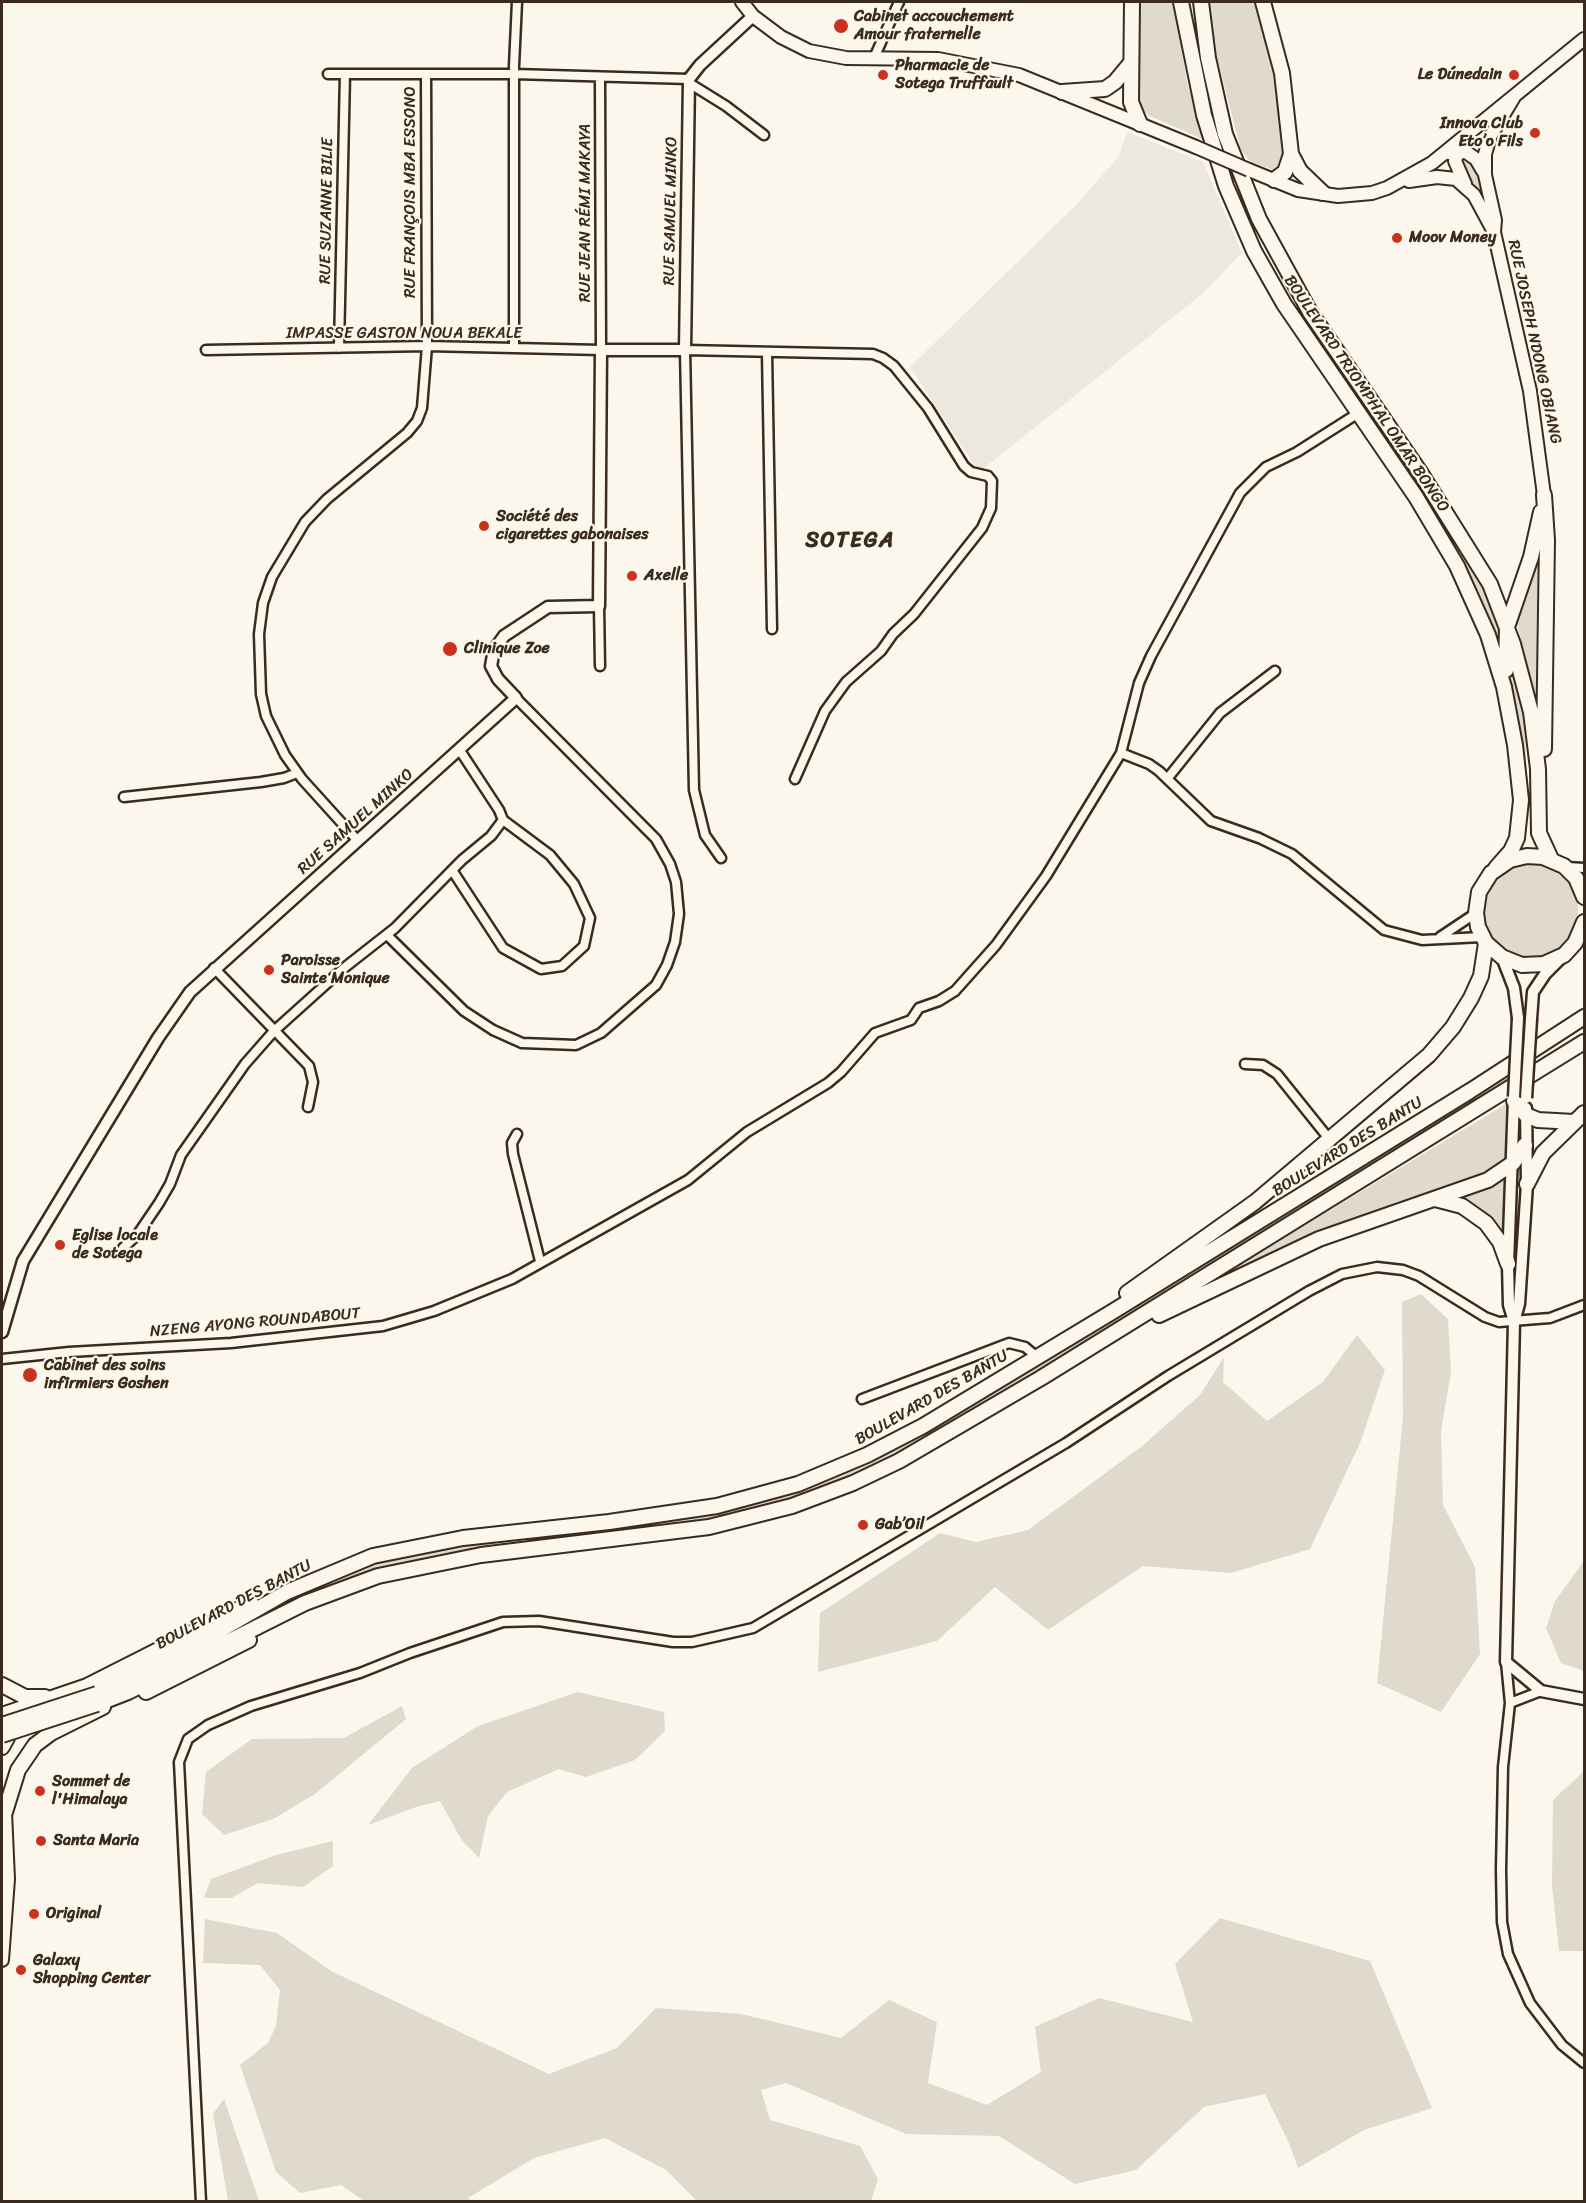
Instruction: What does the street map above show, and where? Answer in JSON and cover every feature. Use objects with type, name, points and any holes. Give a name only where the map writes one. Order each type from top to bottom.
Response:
[{"type":"main road","points":[[742,2],[753,16],[781,37],[808,51],[846,58],[917,57],[962,62],[1019,75],[1298,190],[1349,196],[1372,193],[1402,182],[1445,177],[1465,185]]},
{"type":"main road","points":[[1132,2],[1131,102],[1140,124]]},
{"type":"main road","name":"BOULEVARD TRIOMPHAL OMAR BONGO","points":[[1181,2],[1197,91],[1230,198],[1254,251],[1276,290],[1361,412],[1444,542],[1474,598],[1501,672],[1515,745],[1521,800],[1520,828],[1511,851],[1479,892],[1476,913]]},
{"type":"main road","name":"BOULEVARD TRIOMPHAL OMAR BONGO","points":[[1202,2],[1208,58],[1225,135],[1263,227],[1310,312],[1415,464],[1476,558],[1490,584],[1507,627],[1531,712],[1540,811],[1539,833],[1558,863],[1576,878],[1584,892]]},
{"type":"main road","points":[[1263,2],[1282,73],[1291,154],[1300,171],[1323,193]]},
{"type":"main road","points":[[1402,182],[1445,153],[1584,39]]},
{"type":"main road","points":[[1062,92],[1105,89],[1115,82],[1130,64]]},
{"type":"main road","points":[[1494,232],[1495,220],[1485,175],[1485,154],[1490,137],[1514,97]]},
{"type":"main road","points":[[1462,138],[1456,165],[1465,185],[1478,200],[1494,232]]},
{"type":"main road","points":[[1445,153],[1466,152],[1476,159],[1485,175]]},
{"type":"main road","points":[[1274,180],[1285,172],[1291,154]]},
{"type":"main road","name":"RUE JOSEPH NDONG OBIANG","points":[[1494,232],[1530,391],[1544,495]]},
{"type":"main road","points":[[1515,745],[1516,724],[1505,663],[1507,627],[1531,557],[1544,495]]},
{"type":"main road","points":[[1540,811],[1543,779],[1547,567],[1544,495]]},
{"type":"main road","points":[[1496,868],[1518,857],[1535,856],[1558,863]]},
{"type":"main road","points":[[1075,1335],[1106,1308],[1255,1202],[1418,1065],[1447,1034],[1477,987],[1484,965],[1484,940],[1476,913]]},
{"type":"main road","points":[[1484,940],[1502,957],[1512,962],[1533,965],[1564,955],[1575,943],[1584,922]]},
{"type":"main road","name":"BOULEVARD DES BANTU","points":[[99,1701],[287,1592],[373,1557],[463,1538],[653,1517],[754,1497],[798,1484],[867,1455],[923,1426],[1075,1335],[1420,1122],[1584,1017]]},
{"type":"main road","name":"BOULEVARD DES BANTU","points":[[99,1701],[128,1692],[305,1603],[378,1576],[481,1555],[709,1527],[774,1511],[824,1495],[881,1471],[1041,1378],[1584,1042]]},
{"type":"main road","points":[[1518,1098],[1526,1115],[1538,1120],[1561,1123],[1579,1117]]},
{"type":"main road","points":[[1527,1184],[1543,1153],[1579,1117]]},
{"type":"main road","points":[[1041,1378],[1191,1298],[1273,1259],[1353,1225],[1488,1180],[1513,1163],[1525,1145]]},
{"type":"main road","points":[[1432,1198],[1462,1206],[1486,1223],[1500,1242],[1508,1264]]},
{"type":"main road","points":[[3,1741],[7,1731],[2,1716],[65,1695],[238,1609],[318,1574],[373,1557]]},
{"type":"main road","points":[[2,1684],[25,1697],[65,1695]]},
{"type":"main road","points":[[2,1725],[99,1701]]},
{"type":"main road","points":[[3,1741],[99,1701]]},
{"type":"main road","points":[[5,1812],[18,1770],[35,1745],[99,1701]]},
{"type":"main road","points":[[2,1784],[8,1879],[2,1960]]},
{"type":"street","points":[[514,348],[514,74],[517,2]]},
{"type":"street","points":[[874,58],[899,2]]},
{"type":"street","points":[[689,81],[700,65],[753,16]]},
{"type":"street","points":[[328,74],[514,74],[689,81],[764,135]]},
{"type":"street","name":"RUE SUZANNE BILIE","points":[[339,348],[345,74]]},
{"type":"street","name":"RUE FRANÇOIS MBA ESSONO","points":[[358,841],[297,773],[285,755],[266,716],[258,663],[263,603],[276,568],[305,522],[327,498],[391,448],[417,422],[425,389],[427,346],[426,74]]},
{"type":"street","name":"RUE JEAN RÉMI MAKAYA","points":[[600,77],[601,354]]},
{"type":"street","name":"RUE SAMUEL MINKO","points":[[685,350],[689,81]]},
{"type":"street","name":"IMPASSE GASTON NOUA BEKALE","points":[[206,350],[427,346],[514,348],[601,354]]},
{"type":"street","points":[[685,350],[694,790],[705,835],[721,858]]},
{"type":"street","points":[[600,666],[598,606],[601,354],[685,350],[873,354],[883,358],[894,366],[928,408],[964,466],[971,472],[988,476],[992,481],[991,508],[982,528],[914,614],[893,634],[881,651],[857,670],[836,696],[815,731],[795,779]]},
{"type":"street","points":[[767,353],[772,628]]},
{"type":"street","name":"NZENG AYONG ROUNDABOUT","points":[[2,1359],[69,1352],[231,1343],[383,1326],[434,1311],[512,1279],[540,1261],[688,1180],[747,1132],[828,1083],[841,1072],[874,1032],[911,1020],[919,1008],[939,1001],[965,982],[996,945],[1046,876],[1121,753],[1133,704],[1151,656],[1240,492],[1266,467],[1297,452],[1361,412]]},
{"type":"street","points":[[387,935],[464,1011],[493,1030],[522,1043],[576,1045],[602,1033],[656,985],[668,965],[675,942],[679,914],[676,882],[670,864],[656,839],[498,680],[492,666],[494,650],[504,636],[549,607],[598,606]]},
{"type":"street","points":[[1167,778],[1220,713],[1275,671]]},
{"type":"street","name":"RUE SAMUEL MINKO","points":[[2,1332],[19,1272],[30,1249],[190,992],[516,698]]},
{"type":"street","points":[[452,870],[503,948],[542,969],[561,966],[584,946],[591,918],[574,884],[550,855],[503,820],[500,810],[459,749]]},
{"type":"street","points":[[1121,753],[1149,764],[1167,778],[1211,821],[1259,838],[1292,854],[1384,930],[1414,939],[1484,940]]},
{"type":"street","points":[[124,796],[261,782],[297,773]]},
{"type":"street","points":[[123,1248],[138,1234],[159,1203],[182,1155],[245,1064],[274,1031],[344,968],[387,935],[452,870],[491,836],[503,820]]},
{"type":"street","points":[[1558,863],[1584,868]]},
{"type":"street","points":[[1438,939],[1476,913]]},
{"type":"street","points":[[1518,1098],[1531,1019],[1532,999],[1538,983],[1564,955]]},
{"type":"street","points":[[1502,957],[1514,988],[1518,1018],[1518,1098],[1508,1264],[1509,1305],[1514,1322]]},
{"type":"street","points":[[214,968],[254,1006],[274,1031],[290,1044],[309,1066],[313,1082],[308,1107]]},
{"type":"street","points":[[1245,1064],[1263,1065],[1277,1074],[1330,1140]]},
{"type":"street","points":[[1526,1115],[1527,1184],[1519,1304],[1514,1322],[1506,1662],[1510,1703],[1503,1767],[1502,1922],[1508,1954],[1530,2003],[1562,2045],[1584,2063]]},
{"type":"street","points":[[517,1134],[512,1143],[513,1154],[540,1261]]},
{"type":"street","points":[[201,2202],[179,1762],[188,1739],[196,1732],[251,1706],[360,1673],[410,1653],[503,1622],[520,1620],[549,1622],[673,1642],[692,1642],[753,1628],[1084,1432],[1168,1376],[1309,1291],[1342,1274],[1377,1267],[1403,1270],[1419,1276],[1493,1321],[1514,1322],[1550,1318],[1584,1305]]},
{"type":"street","points":[[862,1399],[1010,1343],[1025,1347],[1037,1357]]},
{"type":"street","points":[[1506,1662],[1541,1691],[1584,1699]]},
{"type":"street","points":[[1510,1703],[1541,1691]]},
{"type":"shaded area","points":[[1138,2],[1173,2],[1187,82],[1202,139],[1148,115],[1136,102]]},
{"type":"shaded area","points":[[1210,2],[1259,2],[1273,63],[1283,155],[1282,168],[1276,171],[1250,161],[1241,150],[1215,50]]},
{"type":"shaded area","points":[[1127,132],[1203,162],[1242,253],[1202,294],[979,472],[910,367],[1078,203],[1119,156]]},
{"type":"shaded area","points":[[1468,158],[1479,171],[1484,199],[1470,184],[1461,164]]},
{"type":"shaded area","points":[[1449,532],[1464,553],[1488,598],[1502,633],[1500,646],[1481,597]]},
{"type":"shaded area","points":[[1541,538],[1539,709],[1517,624],[1536,566]]},
{"type":"shaded area","points":[[1512,663],[1524,719],[1528,793],[1524,749],[1509,668]]},
{"type":"shaded area","points":[[1531,863],[1549,866],[1564,877],[1575,892],[1578,910],[1575,928],[1564,943],[1549,954],[1531,957],[1513,954],[1498,943],[1487,928],[1484,910],[1487,892],[1498,877],[1513,866]]},
{"type":"shaded area","points":[[1513,1071],[1513,1081],[1026,1380],[908,1450],[825,1488],[730,1517],[682,1526],[481,1549],[385,1568],[347,1579],[291,1602],[220,1640],[219,1637],[272,1606],[354,1568],[380,1561],[474,1542],[613,1529],[709,1516],[795,1491],[972,1404]]},
{"type":"shaded area","points":[[1506,1104],[1505,1157],[1490,1173],[1329,1227],[1211,1282]]},
{"type":"shaded area","points":[[1506,1176],[1504,1239],[1451,1197]]},
{"type":"shaded area","points":[[1421,1294],[1448,1319],[1451,1372],[1441,1431],[1443,1505],[1475,1567],[1480,1654],[1441,1712],[1377,1683],[1403,1417],[1402,1302]]},
{"type":"shaded area","points":[[1357,1335],[1385,1370],[1360,1443],[1310,1549],[1231,1573],[1143,1566],[1048,1630],[995,1587],[937,1641],[818,1672],[820,1613],[940,1533],[976,1542],[1028,1530],[1141,1447],[1200,1395],[1224,1357],[1223,1382],[1267,1421],[1323,1382]]},
{"type":"shaded area","points":[[1584,1561],[1584,1671],[1561,1663],[1546,1628],[1555,1601]]},
{"type":"shaded area","points":[[578,1692],[664,1712],[665,1731],[635,1760],[586,1777],[559,1769],[507,1792],[488,1816],[479,1858],[461,1839],[440,1801],[416,1807],[368,1825],[412,1768],[478,1726]]},
{"type":"shaded area","points":[[402,1706],[406,1719],[315,1794],[273,1819],[224,1835],[202,1814],[206,1772],[252,1739],[344,1738]]},
{"type":"shaded area","points":[[1584,1771],[1584,1951],[1559,1951],[1552,1885],[1553,1800]]},
{"type":"shaded area","points":[[333,1841],[333,1866],[303,1887],[258,1883],[231,1898],[204,1898],[211,1879],[276,1855]]},
{"type":"shaded area","points":[[1220,1918],[1370,1961],[1432,2108],[1364,2130],[1298,2168],[1289,2143],[1265,2094],[1204,2107],[1136,2170],[1075,2184],[999,2136],[906,2134],[786,2083],[761,2090],[770,2120],[860,2146],[878,2179],[871,2201],[697,2201],[666,2170],[605,2138],[534,2158],[468,2198],[471,2201],[364,2201],[341,2185],[300,2193],[276,2172],[240,2065],[268,2043],[276,2026],[280,1990],[260,1965],[203,1963],[205,1919],[277,1933],[331,1971],[549,2074],[617,2048],[656,2008],[741,2014],[841,2038],[889,2000],[937,2022],[928,2083],[987,2105],[1041,2072],[1035,2027],[1099,1998],[1193,2022],[1175,1964]]},
{"type":"shaded area","points":[[224,2099],[259,2201],[228,2201],[213,2114]]},
{"type":"place","name":"Cabinet accouchement Amour fraternelle","points":[[841,26]]},
{"type":"place","name":"Pharmacie de Sotega Truffault","points":[[883,75]]},
{"type":"place","name":"Le Dúnedain","points":[[1514,75]]},
{"type":"place","name":"Innova Club Eto’o Fils","points":[[1535,133]]},
{"type":"place","name":"Moov Money","points":[[1397,238]]},
{"type":"place","name":"Société des cigarettes gabonaises","points":[[484,526]]},
{"type":"place","name":"Axelle","points":[[632,576]]},
{"type":"place","name":"Clinique Zoe","points":[[450,649]]},
{"type":"place","name":"Paroisse Sainte Monique","points":[[269,970]]},
{"type":"place","name":"Eglise locale de Sotega","points":[[60,1245]]},
{"type":"place","name":"Cabinet des soins infirmiers Goshen","points":[[30,1375]]},
{"type":"place","name":"Gab’Oil","points":[[863,1525]]},
{"type":"place","name":"Sommet de l'Himalaya","points":[[40,1791]]},
{"type":"place","name":"Santa Maria","points":[[41,1841]]},
{"type":"place","name":"Original","points":[[34,1914]]},
{"type":"place","name":"Galaxy Shopping Center","points":[[21,1970]]},
{"type":"district","name":"SOTEGA","points":[[850,541]]}]
